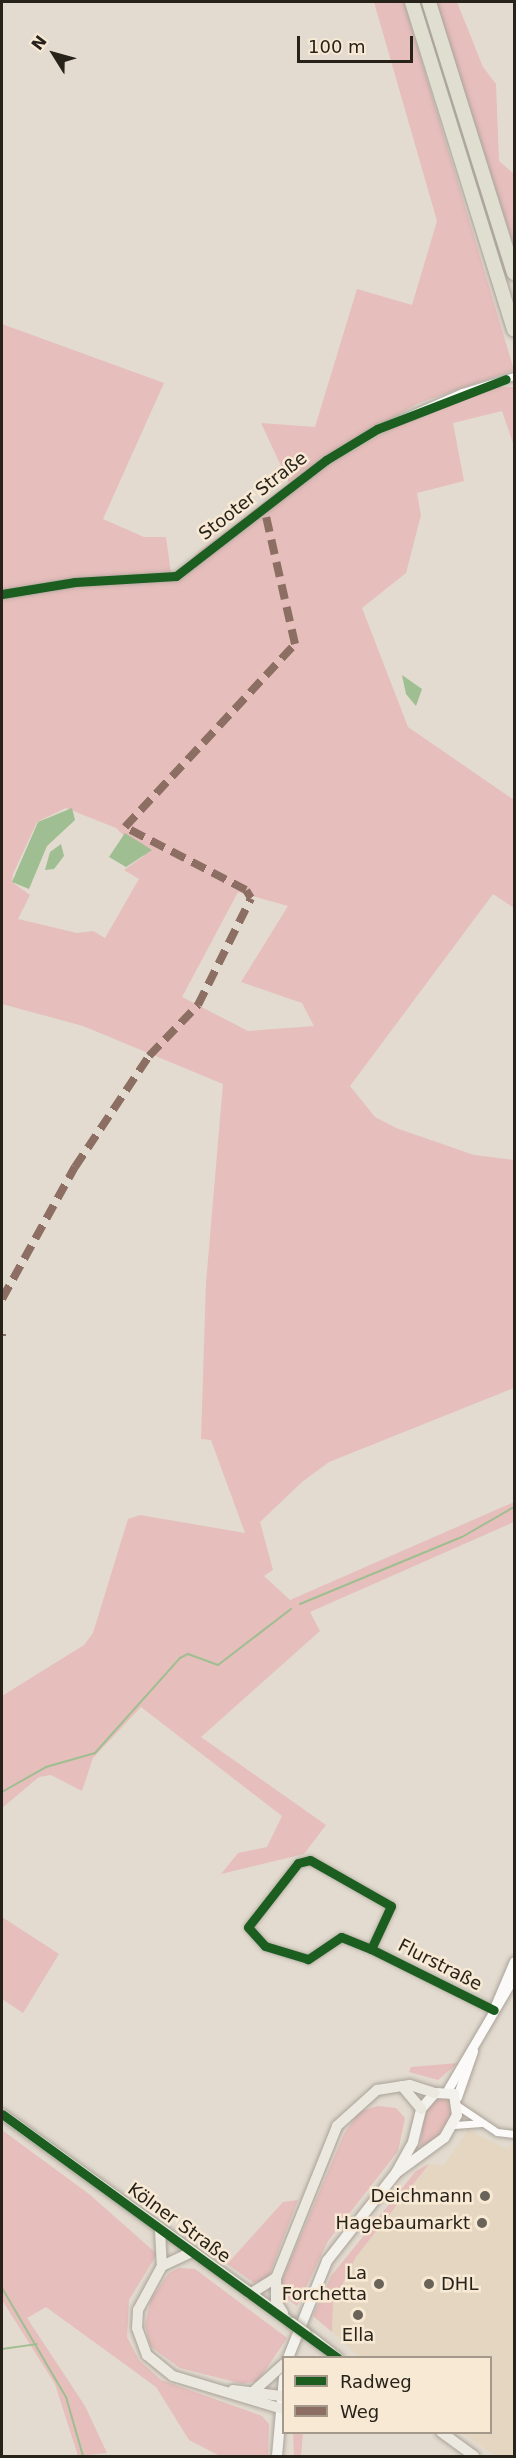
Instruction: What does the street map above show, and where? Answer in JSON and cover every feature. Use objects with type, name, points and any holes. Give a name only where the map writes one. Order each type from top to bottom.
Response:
[{"type":"highway","points":[[412,2],[514,330]]},
{"type":"highway","points":[[429,2],[514,273]]},
{"type":"main road","points":[[402,2086],[421,2109]]},
{"type":"main road","points":[[292,2322],[276,2302],[276,2278],[337,2126],[364,2096],[402,2086],[435,2092],[448,2089],[458,2101],[454,2125],[433,2149],[421,2151],[396,2173]]},
{"type":"main road","points":[[289,2356],[327,2261],[396,2173],[413,2142],[421,2109],[435,2092]]},
{"type":"main road","name":"Kölner Straße","points":[[2,2114],[160,2230],[292,2322],[335,2356]]},
{"type":"main road","points":[[413,2142],[421,2151]]},
{"type":"main road","points":[[160,2230],[162,2266],[138,2310],[137,2328],[147,2355],[173,2376],[227,2390],[279,2408]]},
{"type":"main road","points":[[162,2266],[192,2252]]},
{"type":"main road","points":[[250,2294],[276,2278]]},
{"type":"main road","points":[[255,2390],[282,2366]]},
{"type":"main road","points":[[227,2390],[255,2390],[281,2396]]},
{"type":"main road","points":[[278,2457],[279,2408],[282,2390]]},
{"type":"main road","points":[[442,2434],[474,2457]]},
{"type":"street","name":"Stooter Straße","points":[[2,594],[75,582],[176,576],[326,460],[377,429],[514,376]]},
{"type":"street","name":"Flurstraße","points":[[371,1949],[391,1906],[310,1860],[298,1863],[248,1927],[265,1946],[308,1959],[341,1937],[371,1949],[494,2010]]},
{"type":"street","points":[[494,2010],[514,1961]]},
{"type":"street","points":[[448,2089],[474,2049],[514,1977]]},
{"type":"street","points":[[474,2049],[458,2101],[481,2123]]},
{"type":"street","points":[[454,2125],[481,2123],[514,2134]]},
{"type":"shaded area","points":[[374,2],[404,2],[514,370],[419,403],[318,460],[321,469],[409,418],[490,387],[514,387],[514,446],[502,411],[453,423],[464,481],[417,493],[421,515],[406,573],[362,608],[408,727],[514,800],[514,908],[493,894],[350,1086],[375,1117],[396,1128],[474,1155],[514,1160],[514,1388],[329,1462],[302,1482],[260,1522],[273,1570],[264,1576],[290,1600],[514,1502],[514,1522],[310,1612],[320,1631],[201,1737],[326,1825],[304,1854],[221,1874],[238,1853],[267,1847],[282,1816],[141,1707],[93,1758],[82,1791],[51,1775],[39,1777],[2,1808],[2,1696],[84,1645],[93,1633],[128,1519],[140,1515],[245,1533],[211,1440],[201,1439],[206,1283],[223,1084],[83,1026],[2,1004],[2,324],[164,383],[103,519],[144,537],[166,537],[171,573],[182,571],[198,552],[289,483],[261,423],[315,427],[357,289],[412,305],[437,221]],"holes":[[[66,808],[116,828],[144,856],[124,870],[139,879],[105,938],[93,931],[77,933],[18,919],[30,895],[12,882],[13,874],[37,822]],[[238,892],[288,906],[241,982],[302,1003],[314,1026],[248,1031],[182,997]]]},
{"type":"shaded area","points":[[436,2],[457,2],[483,67],[496,84],[499,161],[514,174],[514,247]]},
{"type":"shaded area","points":[[402,675],[422,689],[416,706],[406,694]]},
{"type":"shaded area","points":[[72,808],[75,820],[47,846],[29,889],[12,882],[38,822]]},
{"type":"shaded area","points":[[125,833],[152,850],[126,867],[109,857]]},
{"type":"shaded area","points":[[61,844],[64,856],[54,869],[45,870],[50,852]]},
{"type":"shaded area","points":[[2,1917],[59,1954],[23,2013],[2,1999]]},
{"type":"shaded area","points":[[458,2063],[438,2080],[409,2072],[411,2067]]},
{"type":"shaded area","points":[[436,2097],[451,2099],[453,2114],[434,2142],[420,2147],[424,2112]]},
{"type":"shaded area","points":[[378,2106],[396,2108],[405,2118],[398,2151],[328,2241],[297,2306],[282,2295],[281,2282],[344,2134],[359,2112]]},
{"type":"shaded area","points":[[2,2130],[89,2194],[157,2254],[129,2300],[127,2337],[139,2360],[161,2380],[262,2416],[269,2424],[268,2456],[220,2456],[189,2440],[156,2387],[46,2307],[27,2318],[85,2406],[107,2453],[78,2456],[55,2384],[2,2300]]},
{"type":"shaded area","points":[[468,2130],[507,2149],[514,2142],[514,2456],[496,2456],[463,2434],[492,2434],[492,2356],[359,2356],[332,2332],[333,2303],[356,2257],[429,2164],[444,2165]]},
{"type":"shaded area","points":[[429,2164],[356,2257],[333,2303],[332,2332],[313,2316],[331,2276],[416,2171]]},
{"type":"shaded area","points":[[298,2200],[268,2278],[254,2283],[227,2264],[283,2202]]},
{"type":"shaded area","points":[[179,2268],[195,2269],[287,2338],[258,2381],[243,2384],[180,2368],[150,2346],[145,2325],[151,2299],[169,2273]]},
{"type":"shaded area","points":[[293,2434],[303,2434],[301,2456],[294,2456]]},
{"type":"waterway","points":[[300,1604],[462,1537],[514,1507]]},
{"type":"waterway","points":[[2,1792],[46,1767],[95,1753],[180,1658],[188,1654],[218,1665],[291,1609]]},
{"type":"waterway","points":[[2,2288],[66,2397],[83,2456]]},
{"type":"waterway","points":[[2,2349],[37,2344]]},
{"type":"marked path","points":[[2,1299],[75,1167],[149,1056],[198,1005],[251,898],[246,890],[125,827],[295,644],[264,508]]},
{"type":"cycle path","points":[[2,594],[75,582],[176,576],[326,460],[377,429],[506,379]]},
{"type":"cycle path","points":[[371,1949],[341,1937],[308,1959],[265,1946],[248,1927],[298,1863],[310,1860],[391,1906],[371,1949],[494,2010]]},
{"type":"cycle path","points":[[2,2114],[335,2356]]},
{"type":"place","name":"Deichmann","points":[[485,2196]]},
{"type":"place","name":"Hagebaumarkt","points":[[482,2223]]},
{"type":"place","name":"La Forchetta","points":[[379,2284]]},
{"type":"place","name":"DHL","points":[[429,2284]]},
{"type":"place","name":"Ella","points":[[358,2315]]}]
